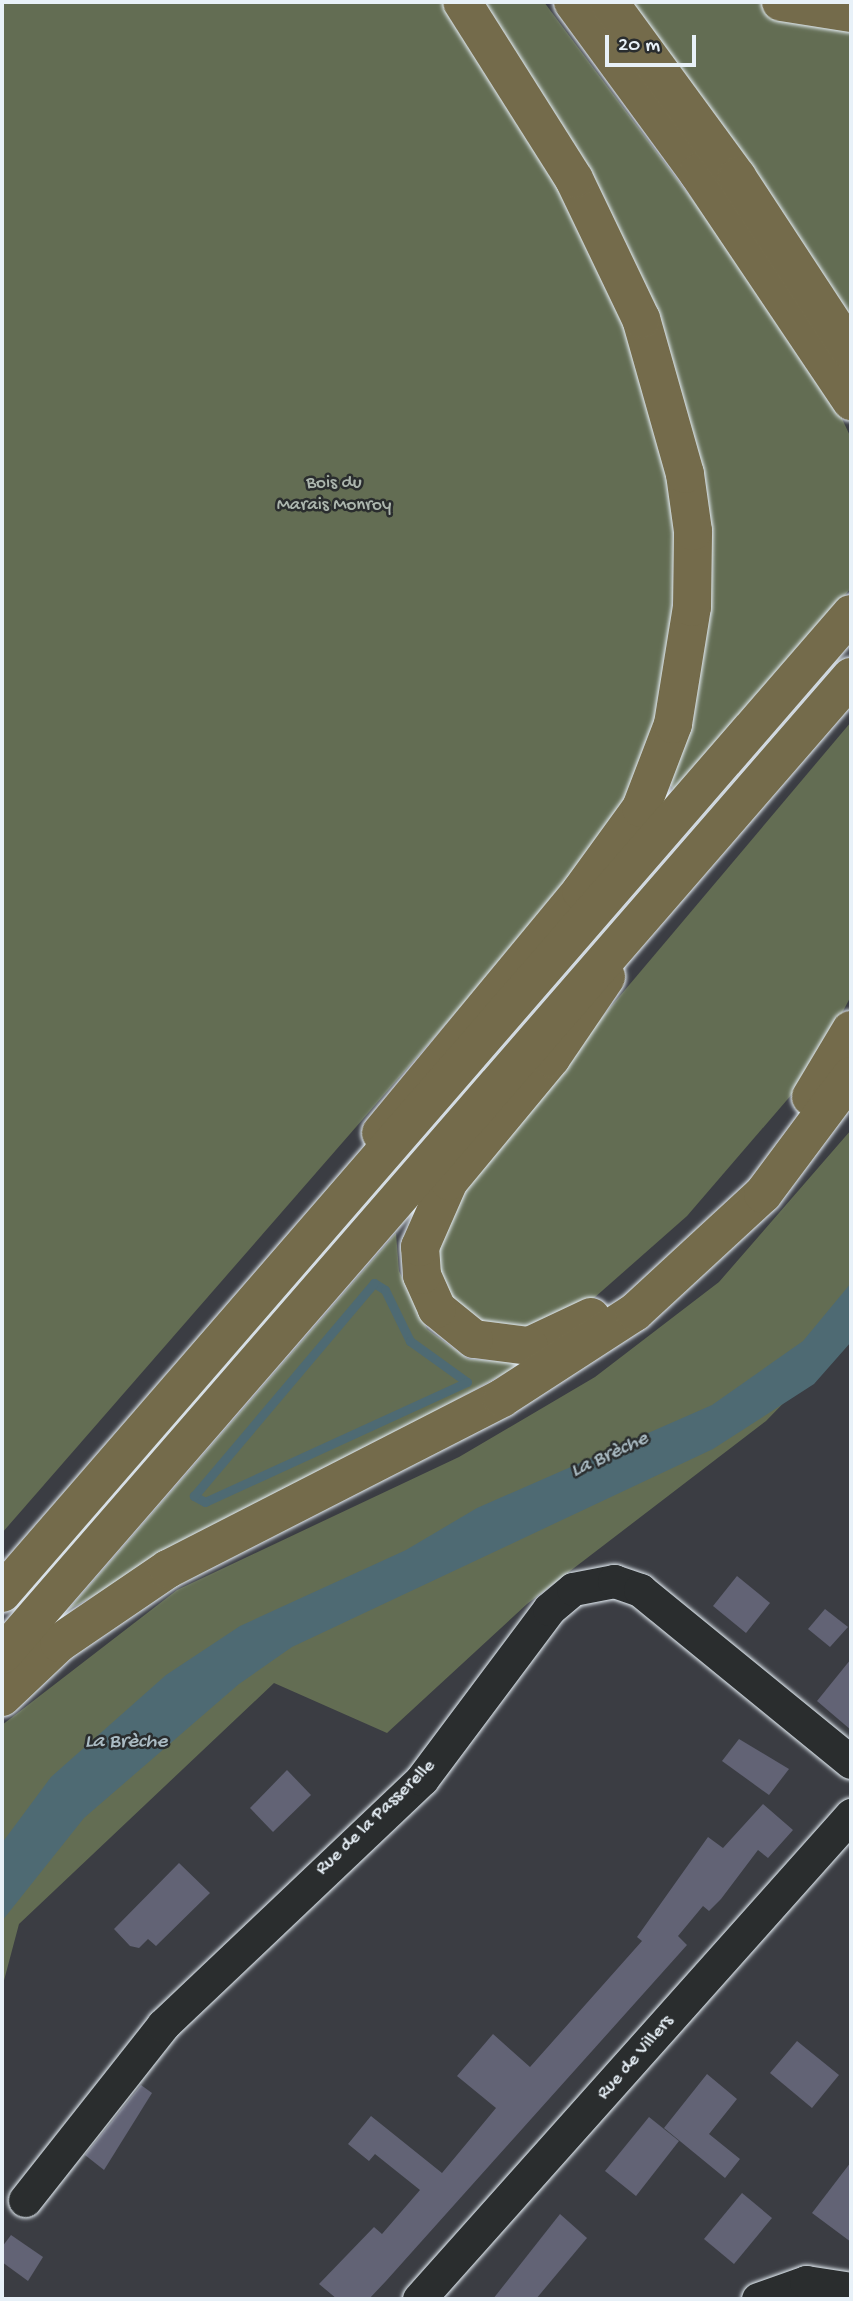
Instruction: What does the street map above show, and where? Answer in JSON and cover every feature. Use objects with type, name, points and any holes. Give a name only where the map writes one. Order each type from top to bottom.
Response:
[{"type":"main road","points":[[272,1283],[435,1061],[624,836],[659,770],[685,667],[693,531],[680,448],[651,346],[574,178],[462,2]]},
{"type":"main road","points":[[573,2],[698,173],[851,401]]},
{"type":"main road","points":[[609,2],[737,177],[851,351]]},
{"type":"main road","points":[[781,2],[851,13]]},
{"type":"main road","points":[[2,1593],[851,614]]},
{"type":"main road","points":[[2,1655],[851,677]]},
{"type":"main road","points":[[649,912],[577,1023],[449,1181],[428,1218],[419,1261],[428,1294],[449,1322],[474,1339],[504,1347],[541,1343],[627,1291],[691,1236],[777,1144],[851,1030]]},
{"type":"main road","points":[[2,1698],[58,1643],[168,1569],[513,1392],[635,1312],[763,1194],[851,1076]]},
{"type":"street","name":"Rue de la Passerelle","points":[[25,2200],[163,2025],[415,1786],[549,1609],[573,1589],[614,1580],[640,1590],[851,1762]]},
{"type":"street","name":"Rue de Villers","points":[[419,2299],[851,1815]]},
{"type":"street","points":[[758,2299],[806,2281],[851,2289]]},
{"type":"green space","name":"Bois du Marais Monroy","points":[[2,2],[445,2],[613,280],[668,452],[675,551],[669,682],[615,830],[2,1533]]},
{"type":"green space","points":[[472,2],[544,2],[818,367],[851,438],[851,588],[677,793],[669,784],[689,421]]},
{"type":"green space","points":[[626,2],[851,2],[851,328]]},
{"type":"green space","points":[[851,722],[851,996],[811,1072],[687,1216],[594,1298],[539,1332],[486,1327],[435,1290],[442,1219],[468,1176]]},
{"type":"green space","points":[[851,1130],[851,1334],[766,1421],[527,1604],[387,1733],[274,1683],[19,1924],[2,1988],[2,1725],[177,1590],[459,1457],[595,1377],[719,1282]]},
{"type":"green space","points":[[396,1233],[399,1271],[427,1329],[468,1359],[524,1363],[68,1610]]},
{"type":"water","name":"La Brèche","points":[[851,1283],[851,1342],[814,1384],[713,1449],[292,1647],[239,1684],[84,1818],[2,1921],[2,1843],[51,1777],[166,1675],[240,1626],[406,1550],[477,1508],[712,1405],[803,1341]]},
{"type":"building","points":[[737,1576],[770,1603],[746,1633],[713,1606]]},
{"type":"building","points":[[825,1609],[848,1627],[830,1647],[808,1629]]},
{"type":"building","points":[[851,1659],[851,1730],[817,1701]]},
{"type":"building","points":[[739,1739],[789,1769],[769,1795],[722,1761]]},
{"type":"building","points":[[287,1770],[311,1795],[273,1832],[250,1808]]},
{"type":"building","points":[[763,1804],[793,1830],[768,1858],[758,1850],[709,1911],[703,1906],[678,1936],[687,1945],[386,2281],[369,2299],[337,2299],[319,2284],[374,2227],[382,2234],[420,2190],[375,2154],[369,2161],[348,2144],[371,2116],[442,2173],[496,2108],[457,2076],[493,2034],[530,2067],[642,1941],[637,1937],[708,1837],[723,1848]]},
{"type":"building","points":[[179,1863],[210,1893],[156,1946],[148,1939],[139,1948],[130,1946],[114,1929]]},
{"type":"building","points":[[797,2041],[839,2075],[812,2108],[770,2073]]},
{"type":"building","points":[[707,2074],[737,2099],[709,2134],[740,2159],[725,2178],[664,2128]]},
{"type":"building","points":[[141,2085],[152,2093],[104,2170],[85,2155]]},
{"type":"building","points":[[649,2117],[679,2141],[636,2196],[605,2171]]},
{"type":"building","points":[[851,2162],[851,2242],[812,2213]]},
{"type":"building","points":[[742,2193],[772,2218],[734,2264],[704,2239]]},
{"type":"building","points":[[560,2214],[587,2238],[536,2299],[493,2299]]},
{"type":"building","points":[[11,2235],[43,2257],[28,2281],[2,2262],[2,2247]]},
{"type":"waterway","points":[[374,1283],[385,1290],[410,1341],[467,1382],[205,1502],[194,1496],[374,1283]]}]
